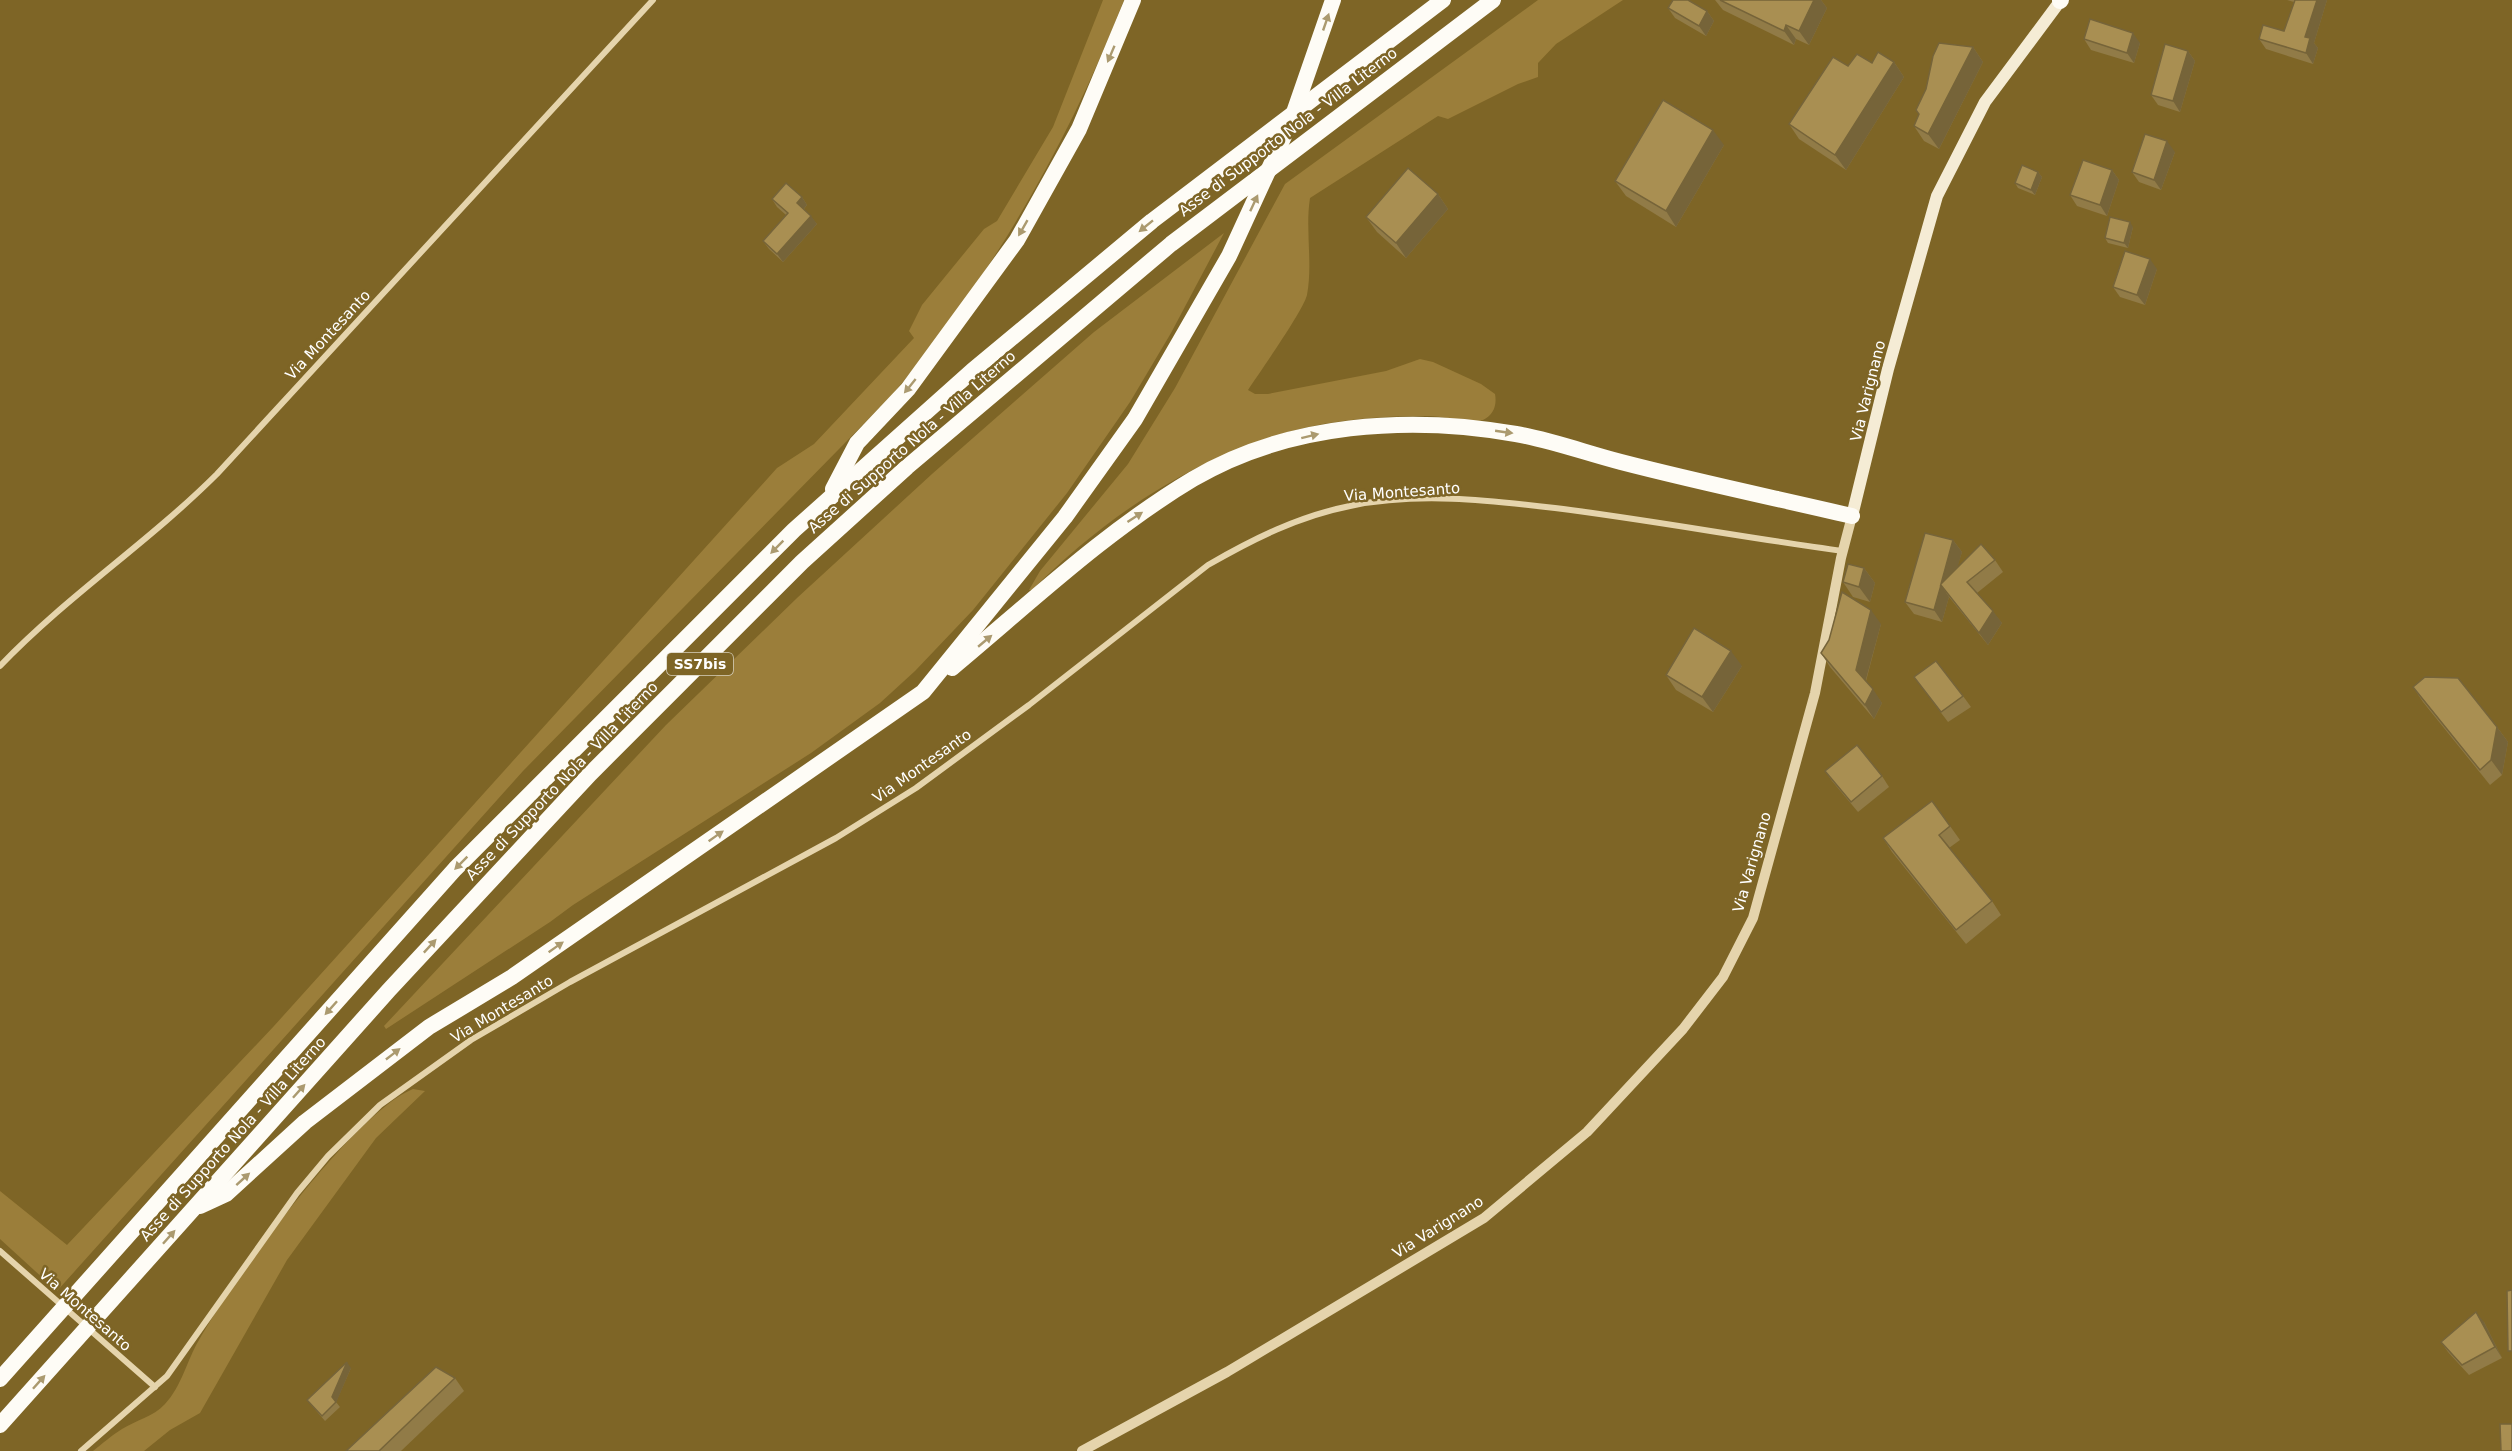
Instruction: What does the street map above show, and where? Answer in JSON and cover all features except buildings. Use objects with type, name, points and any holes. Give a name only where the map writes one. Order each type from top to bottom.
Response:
[{"type":"highway","points":[[827,500],[857,443],[908,389],[1017,240],[1079,129],[1133,0]]},
{"type":"highway","points":[[923,692],[1065,517],[1135,419],[1229,256],[1291,121],[1333,0]]},
{"type":"highway","name":"Asse di Supporto Nola - Villa Literno","points":[[0,1379],[455,869],[827,500],[972,371],[1152,221],[1443,0]]},
{"type":"highway","name":"Asse di Supporto Nola - Villa Literno","points":[[0,1425],[389,990],[590,774],[802,562],[907,467],[1171,244],[1493,0]]},
{"type":"highway","points":[[194,1209],[226,1194],[305,1122],[429,1027],[512,976],[923,692],[1126,523],[1195,478],[1266,447],[1339,429],[1442,424],[1518,434],[1620,462],[1852,516]]},
{"type":"main road","name":"Via Varignano","points":[[1852,516],[1888,369],[1937,196],[1985,102],[2061,0]]},
{"type":"street","name":"Via Montesanto","points":[[0,666],[51,618],[209,481],[653,0]]},
{"type":"street","name":"Via Montesanto","points":[[81,1451],[173,1369],[297,1193],[328,1156],[380,1105],[471,1040],[570,982],[836,838],[916,788],[1029,705],[1208,565],[1249,542],[1296,521],[1353,505],[1462,498],[1596,513],[1843,551]]},
{"type":"street","name":"Via Varignano","points":[[1082,1451],[1227,1372],[1484,1218],[1587,1132],[1683,1029],[1723,977],[1753,918],[1815,693],[1852,516]]},
{"type":"street","name":"Via Montesanto","points":[[0,1251],[155,1387]]},
{"type":"shaded area","points":[[1103,0],[1124,0],[1102,53],[1052,157],[1025,207],[963,304],[892,395],[523,771],[57,1291],[0,1239],[0,1191],[67,1245],[274,1026],[777,468],[814,444],[914,338],[909,331],[922,305],[984,229],[997,221],[1053,127]]},
{"type":"shaded area","points":[[1538,0],[1623,0],[1556,44],[1538,63],[1538,77],[1518,84],[1448,119],[1438,116],[1310,198],[1307,295],[1290,327],[1248,390],[1255,394],[1268,394],[1386,371],[1420,359],[1433,362],[1481,384],[1495,394],[1496,402],[1490,415],[1478,421],[1429,416],[1343,421],[1299,429],[1256,442],[1214,459],[1136,504],[1099,531],[1032,590],[1029,590],[1040,571],[1128,464],[1175,388],[1285,184]]},
{"type":"shaded area","points":[[1224,233],[1171,333],[1130,402],[1067,493],[973,610],[915,671],[880,703],[811,753],[573,905],[386,1029],[384,1026],[666,725],[797,598],[932,474],[1094,332]]},
{"type":"shaded area","points":[[413,1089],[425,1091],[376,1138],[287,1260],[200,1413],[170,1430],[144,1451],[93,1451],[118,1431],[155,1412],[165,1404],[176,1389],[195,1348],[215,1314],[265,1241],[296,1201],[359,1130],[388,1104]]}]
